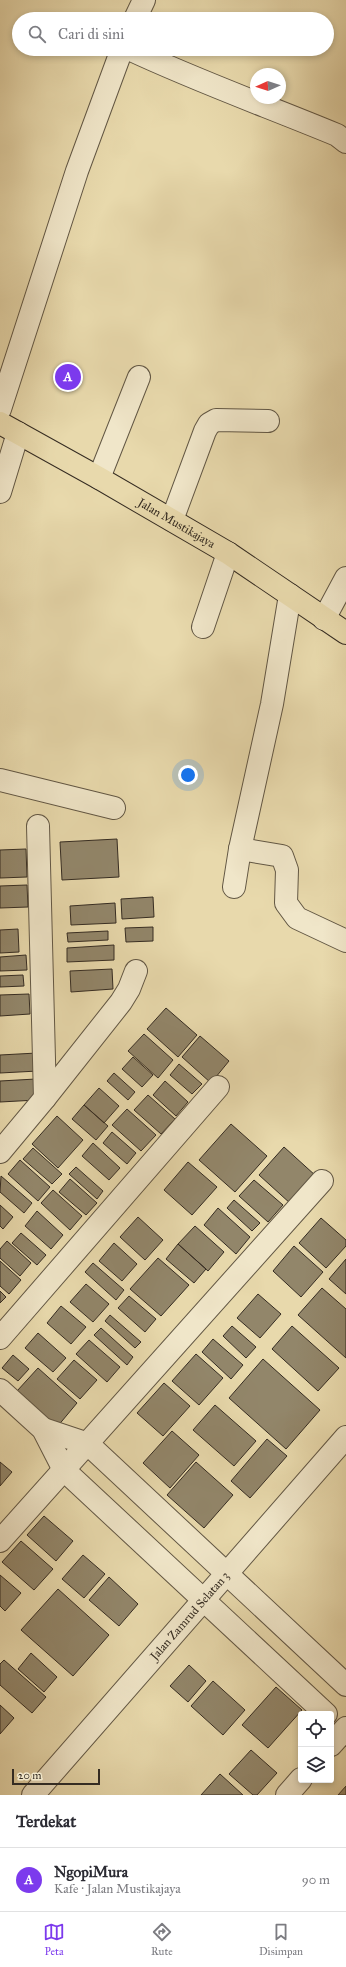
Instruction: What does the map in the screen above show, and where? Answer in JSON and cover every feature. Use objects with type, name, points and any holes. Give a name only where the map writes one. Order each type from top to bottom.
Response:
[{"type":"main road","name":"Jalan Mustikajaya","points":[[9,428],[228,553],[346,633]]},
{"type":"street","points":[[138,12],[144,0]]},
{"type":"street","points":[[0,409],[77,171],[119,56]]},
{"type":"street","points":[[143,56],[182,74],[254,101],[337,135],[346,142]]},
{"type":"street","points":[[99,478],[139,377]]},
{"type":"street","points":[[172,520],[205,431],[209,424],[221,420],[268,421]]},
{"type":"street","points":[[0,492],[9,428]]},
{"type":"street","points":[[203,627],[228,553]]},
{"type":"street","points":[[324,619],[346,578]]},
{"type":"street","points":[[234,887],[240,849],[272,704],[290,595]]},
{"type":"street","points":[[0,780],[114,808]]},
{"type":"street","points":[[38,826],[46,1098]]},
{"type":"street","points":[[240,849],[282,856],[287,870],[286,904],[291,911],[297,918],[346,941]]},
{"type":"street","points":[[0,1152],[46,1098],[120,1002],[129,990],[136,971]]},
{"type":"street","points":[[0,1338],[218,1087]]},
{"type":"street","points":[[0,1541],[322,1181]]},
{"type":"street","points":[[0,1390],[43,1429],[64,1470],[323,1711]]},
{"type":"street","points":[[43,1429],[88,1444],[346,1684]]},
{"type":"street","name":"Jalan Zamrud Selatan 3","points":[[33,1795],[346,1437]]},
{"type":"street","points":[[287,1795],[298,1782]]},
{"type":"building","points":[[117,839],[119,877],[62,880],[60,842]]},
{"type":"building","points":[[26,849],[27,877],[0,878],[0,850]]},
{"type":"building","points":[[27,885],[28,907],[0,908],[0,886]]},
{"type":"building","points":[[153,897],[154,917],[122,919],[121,899]]},
{"type":"building","points":[[115,903],[116,923],[71,925],[70,906]]},
{"type":"building","points":[[153,927],[153,941],[126,942],[125,928]]},
{"type":"building","points":[[18,929],[19,952],[0,953],[0,930]]},
{"type":"building","points":[[108,931],[108,940],[68,942],[67,933]]},
{"type":"building","points":[[114,945],[114,960],[67,962],[67,948]]},
{"type":"building","points":[[26,955],[27,970],[0,971],[0,957]]},
{"type":"building","points":[[112,969],[113,989],[71,992],[70,971]]},
{"type":"building","points":[[23,975],[24,986],[0,987],[0,976]]},
{"type":"building","points":[[29,994],[30,1014],[0,1016],[0,995]]},
{"type":"building","points":[[166,1008],[197,1035],[178,1057],[147,1029]]},
{"type":"building","points":[[144,1034],[173,1060],[158,1078],[128,1051]]},
{"type":"building","points":[[200,1036],[229,1061],[211,1083],[182,1057]]},
{"type":"building","points":[[37,1053],[38,1071],[0,1073],[0,1055]]},
{"type":"building","points":[[133,1057],[153,1075],[142,1087],[122,1069]]},
{"type":"building","points":[[179,1064],[202,1084],[192,1094],[170,1075]]},
{"type":"building","points":[[114,1073],[135,1092],[128,1100],[107,1081]]},
{"type":"building","points":[[36,1079],[37,1100],[0,1102],[0,1081]]},
{"type":"building","points":[[165,1081],[188,1102],[176,1116],[153,1095]]},
{"type":"building","points":[[99,1088],[119,1106],[104,1123],[84,1105]]},
{"type":"building","points":[[148,1095],[175,1119],[161,1134],[134,1110]]},
{"type":"building","points":[[84,1105],[108,1126],[96,1140],[72,1119]]},
{"type":"building","points":[[127,1109],[156,1135],[141,1151],[112,1125]]},
{"type":"building","points":[[57,1116],[83,1140],[58,1168],[32,1144]]},
{"type":"building","points":[[231,1124],[267,1156],[235,1192],[199,1160]]},
{"type":"building","points":[[112,1132],[136,1153],[127,1164],[103,1143]]},
{"type":"building","points":[[93,1143],[120,1168],[109,1180],[82,1156]]},
{"type":"building","points":[[284,1147],[316,1176],[291,1204],[259,1175]]},
{"type":"building","points":[[33,1148],[62,1174],[52,1184],[23,1159]]},
{"type":"building","points":[[20,1160],[50,1187],[38,1201],[8,1174]]},
{"type":"building","points":[[188,1162],[217,1187],[192,1215],[164,1190]]},
{"type":"building","points":[[76,1167],[103,1191],[97,1199],[69,1174]]},
{"type":"building","points":[[1,1176],[32,1203],[24,1213],[0,1192]]},
{"type":"building","points":[[70,1179],[97,1203],[86,1215],[59,1192]]},
{"type":"building","points":[[254,1180],[283,1205],[268,1222],[239,1196]]},
{"type":"building","points":[[53,1190],[82,1216],[70,1230],[41,1203]]},
{"type":"building","points":[[234,1200],[260,1223],[252,1231],[227,1208]]},
{"type":"building","points":[[0,1205],[13,1217],[3,1229],[0,1226]]},
{"type":"building","points":[[218,1208],[250,1237],[236,1254],[204,1225]]},
{"type":"building","points":[[37,1211],[63,1235],[51,1249],[25,1226]]},
{"type":"building","points":[[138,1217],[163,1240],[145,1260],[120,1237]]},
{"type":"building","points":[[321,1218],[346,1240],[346,1246],[326,1268],[299,1243]]},
{"type":"building","points":[[195,1226],[224,1252],[208,1271],[178,1244]]},
{"type":"building","points":[[21,1233],[46,1255],[37,1265],[12,1243]]},
{"type":"building","points":[[7,1241],[31,1263],[20,1276],[0,1258],[0,1249]]},
{"type":"building","points":[[114,1243],[137,1264],[122,1281],[99,1261]]},
{"type":"building","points":[[178,1244],[206,1269],[194,1283],[166,1259]]},
{"type":"building","points":[[294,1246],[323,1272],[301,1297],[273,1271]]},
{"type":"building","points":[[158,1258],[189,1285],[161,1316],[130,1289]]},
{"type":"building","points":[[346,1259],[346,1294],[329,1279]]},
{"type":"building","points":[[0,1261],[21,1280],[9,1294],[0,1286]]},
{"type":"building","points":[[93,1263],[124,1290],[116,1300],[85,1272]]},
{"type":"building","points":[[86,1284],[109,1304],[93,1322],[70,1302]]},
{"type":"building","points":[[322,1288],[346,1309],[346,1358],[298,1315]]},
{"type":"building","points":[[0,1291],[6,1297],[0,1303]]},
{"type":"building","points":[[258,1294],[281,1314],[260,1338],[237,1318]]},
{"type":"building","points":[[129,1296],[156,1319],[145,1332],[118,1308]]},
{"type":"building","points":[[61,1306],[86,1327],[71,1344],[47,1323]]},
{"type":"building","points":[[110,1315],[141,1342],[135,1348],[105,1321]]},
{"type":"building","points":[[232,1326],[256,1347],[246,1358],[223,1336]]},
{"type":"building","points":[[292,1326],[339,1368],[318,1391],[272,1349]]},
{"type":"building","points":[[101,1328],[133,1357],[127,1365],[94,1335]]},
{"type":"building","points":[[38,1333],[66,1358],[53,1372],[25,1348]]},
{"type":"building","points":[[213,1339],[243,1365],[231,1379],[202,1352]]},
{"type":"building","points":[[89,1340],[120,1367],[107,1382],[76,1354]]},
{"type":"building","points":[[196,1354],[223,1378],[199,1405],[172,1381]]},
{"type":"building","points":[[13,1355],[29,1369],[18,1381],[2,1368]]},
{"type":"building","points":[[263,1359],[320,1410],[286,1449],[229,1398]]},
{"type":"building","points":[[74,1360],[97,1380],[80,1399],[57,1379]]},
{"type":"building","points":[[38,1368],[77,1403],[57,1427],[17,1391]]},
{"type":"building","points":[[164,1383],[190,1406],[163,1436],[137,1413]]},
{"type":"building","points":[[215,1405],[256,1441],[234,1466],[193,1430]]},
{"type":"building","points":[[172,1431],[199,1455],[170,1488],[143,1463]]},
{"type":"building","points":[[267,1439],[287,1456],[250,1498],[231,1481]]},
{"type":"building","points":[[0,1462],[12,1472],[0,1486]]},
{"type":"building","points":[[196,1462],[233,1495],[204,1528],[167,1495]]},
{"type":"building","points":[[44,1516],[73,1541],[56,1561],[27,1535]]},
{"type":"building","points":[[21,1541],[53,1569],[34,1590],[2,1562]]},
{"type":"building","points":[[83,1555],[105,1574],[84,1598],[62,1579]]},
{"type":"building","points":[[0,1575],[21,1593],[5,1611],[0,1606]]},
{"type":"building","points":[[109,1577],[138,1604],[119,1626],[89,1600]]},
{"type":"building","points":[[58,1589],[109,1635],[73,1676],[21,1630]]},
{"type":"building","points":[[31,1653],[57,1677],[44,1692],[18,1669]]},
{"type":"building","points":[[4,1660],[46,1697],[32,1713],[0,1685],[0,1664]]},
{"type":"building","points":[[189,1665],[206,1681],[188,1702],[170,1686]]},
{"type":"building","points":[[213,1681],[245,1710],[223,1735],[191,1706]]},
{"type":"building","points":[[276,1687],[302,1710],[298,1711],[298,1714],[268,1748],[242,1725]]},
{"type":"building","points":[[0,1705],[14,1718],[0,1734]]},
{"type":"building","points":[[251,1750],[277,1773],[257,1795],[253,1795],[229,1774]]},
{"type":"building","points":[[220,1774],[243,1795],[201,1795]]},
{"type":"building","points":[[346,1786],[346,1795],[338,1795]]},
{"type":"place","name":"NgopiMura","points":[[68,377]]}]
